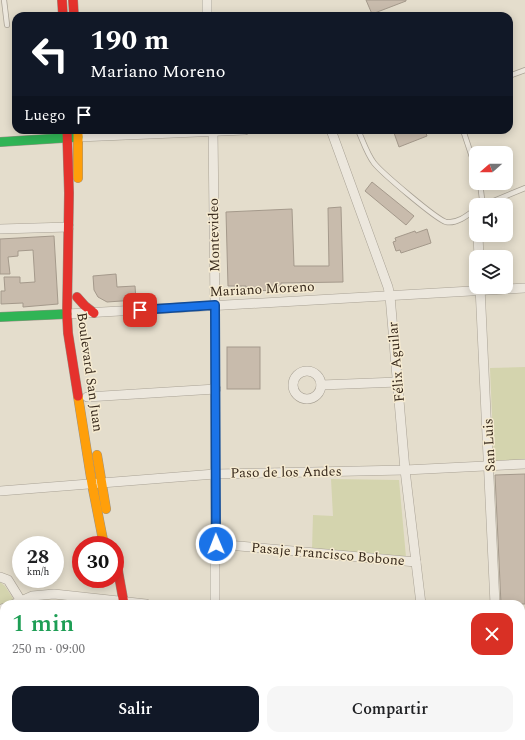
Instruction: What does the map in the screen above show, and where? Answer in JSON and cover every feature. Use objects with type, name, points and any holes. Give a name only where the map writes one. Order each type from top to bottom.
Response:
[{"type":"main road","points":[[62,0],[62,12]]},
{"type":"main road","points":[[73,0],[74,12]]},
{"type":"main road","name":"Boulevard San Juan","points":[[67,134],[69,227],[67,314],[92,484],[102,536]]},
{"type":"main road","points":[[0,142],[78,134],[78,184]]},
{"type":"main road","name":"Boulevard San Juan","points":[[77,325],[77,294],[85,306],[94,313]]},
{"type":"main road","name":"Mariano Moreno","points":[[0,317],[67,314]]},
{"type":"main road","name":"Boulevard San Juan","points":[[80,353],[112,536]]},
{"type":"main road","points":[[115,588],[119,600]]},
{"type":"main road","points":[[119,588],[120,600]]},
{"type":"street","points":[[207,0],[208,12]]},
{"type":"street","name":"Montevideo","points":[[213,134],[216,389],[215,600]]},
{"type":"street","name":"Félix Aguilar","points":[[332,134],[390,296],[405,470],[421,600]]},
{"type":"street","points":[[0,229],[69,227]]},
{"type":"street","name":"Mariano Moreno","points":[[513,288],[525,288]]},
{"type":"street","name":"Mariano Moreno","points":[[67,314],[390,296],[469,289]]},
{"type":"street","name":"San Luis","points":[[480,294],[496,600]]},
{"type":"street","points":[[321,385],[398,382]]},
{"type":"street","points":[[87,397],[216,389]]},
{"type":"street","name":"Paso de los Andes","points":[[0,491],[215,474],[405,470],[525,464]]},
{"type":"street","name":"Pasaje Francisco Bobone","points":[[216,544],[416,562]]},
{"type":"street","points":[[0,576],[8,580],[17,600]]},
{"type":"street","points":[[23,600],[41,594],[100,600]]},
{"type":"lane","points":[[4,0],[7,26]]},
{"type":"lane","points":[[513,74],[525,70]]},
{"type":"lane","points":[[360,134],[374,163],[440,219],[446,222],[453,222],[465,218],[469,215]]},
{"type":"lane","points":[[464,134],[469,148]]},
{"type":"lane","points":[[501,198],[525,188]]},
{"type":"green space","points":[[525,367],[525,461],[494,462],[490,368]]},
{"type":"green space","points":[[331,479],[399,480],[406,557],[312,549],[313,515],[333,516]]},
{"type":"green space","points":[[0,582],[5,586],[14,600],[0,600]]},
{"type":"building","points":[[366,0],[406,0],[377,12],[371,12]]},
{"type":"building","points":[[394,134],[426,134],[427,136],[399,147]]},
{"type":"building","points":[[372,182],[414,216],[406,225],[365,191]]},
{"type":"building","points":[[341,207],[343,282],[281,283],[281,290],[246,291],[246,286],[228,286],[226,212],[292,209],[294,266],[329,266],[328,208]]},
{"type":"building","points":[[427,229],[431,243],[401,253],[400,250],[396,251],[393,242],[396,241],[395,238],[415,231],[416,233]]},
{"type":"building","points":[[54,236],[58,304],[23,307],[23,303],[1,304],[1,291],[5,291],[4,277],[20,277],[20,283],[35,282],[33,250],[18,251],[18,256],[8,257],[10,274],[0,274],[0,239]]},
{"type":"building","points":[[116,274],[117,287],[135,286],[136,300],[107,302],[98,297],[94,290],[93,276]]},
{"type":"building","points":[[227,347],[260,347],[260,389],[227,389]]},
{"type":"building","points":[[525,474],[525,600],[501,600],[495,475]]},
{"type":"traffic: fast","points":[[0,142],[78,137]]},
{"type":"traffic: fast","points":[[0,317],[67,314]]},
{"type":"traffic: slow","points":[[78,134],[78,178]]},
{"type":"traffic: slow","points":[[78,396],[92,484],[102,536]]},
{"type":"traffic: slow","points":[[97,455],[106,509]]},
{"type":"traffic: jam","points":[[62,0],[63,12]]},
{"type":"traffic: jam","points":[[73,0],[74,12]]},
{"type":"traffic: jam","points":[[67,134],[69,193],[67,314],[68,333],[78,396]]},
{"type":"traffic: jam","points":[[77,297],[94,313]]},
{"type":"traffic: jam","points":[[121,588],[123,600]]},
{"type":"route","points":[[140,310],[215,305],[216,544]]}]
